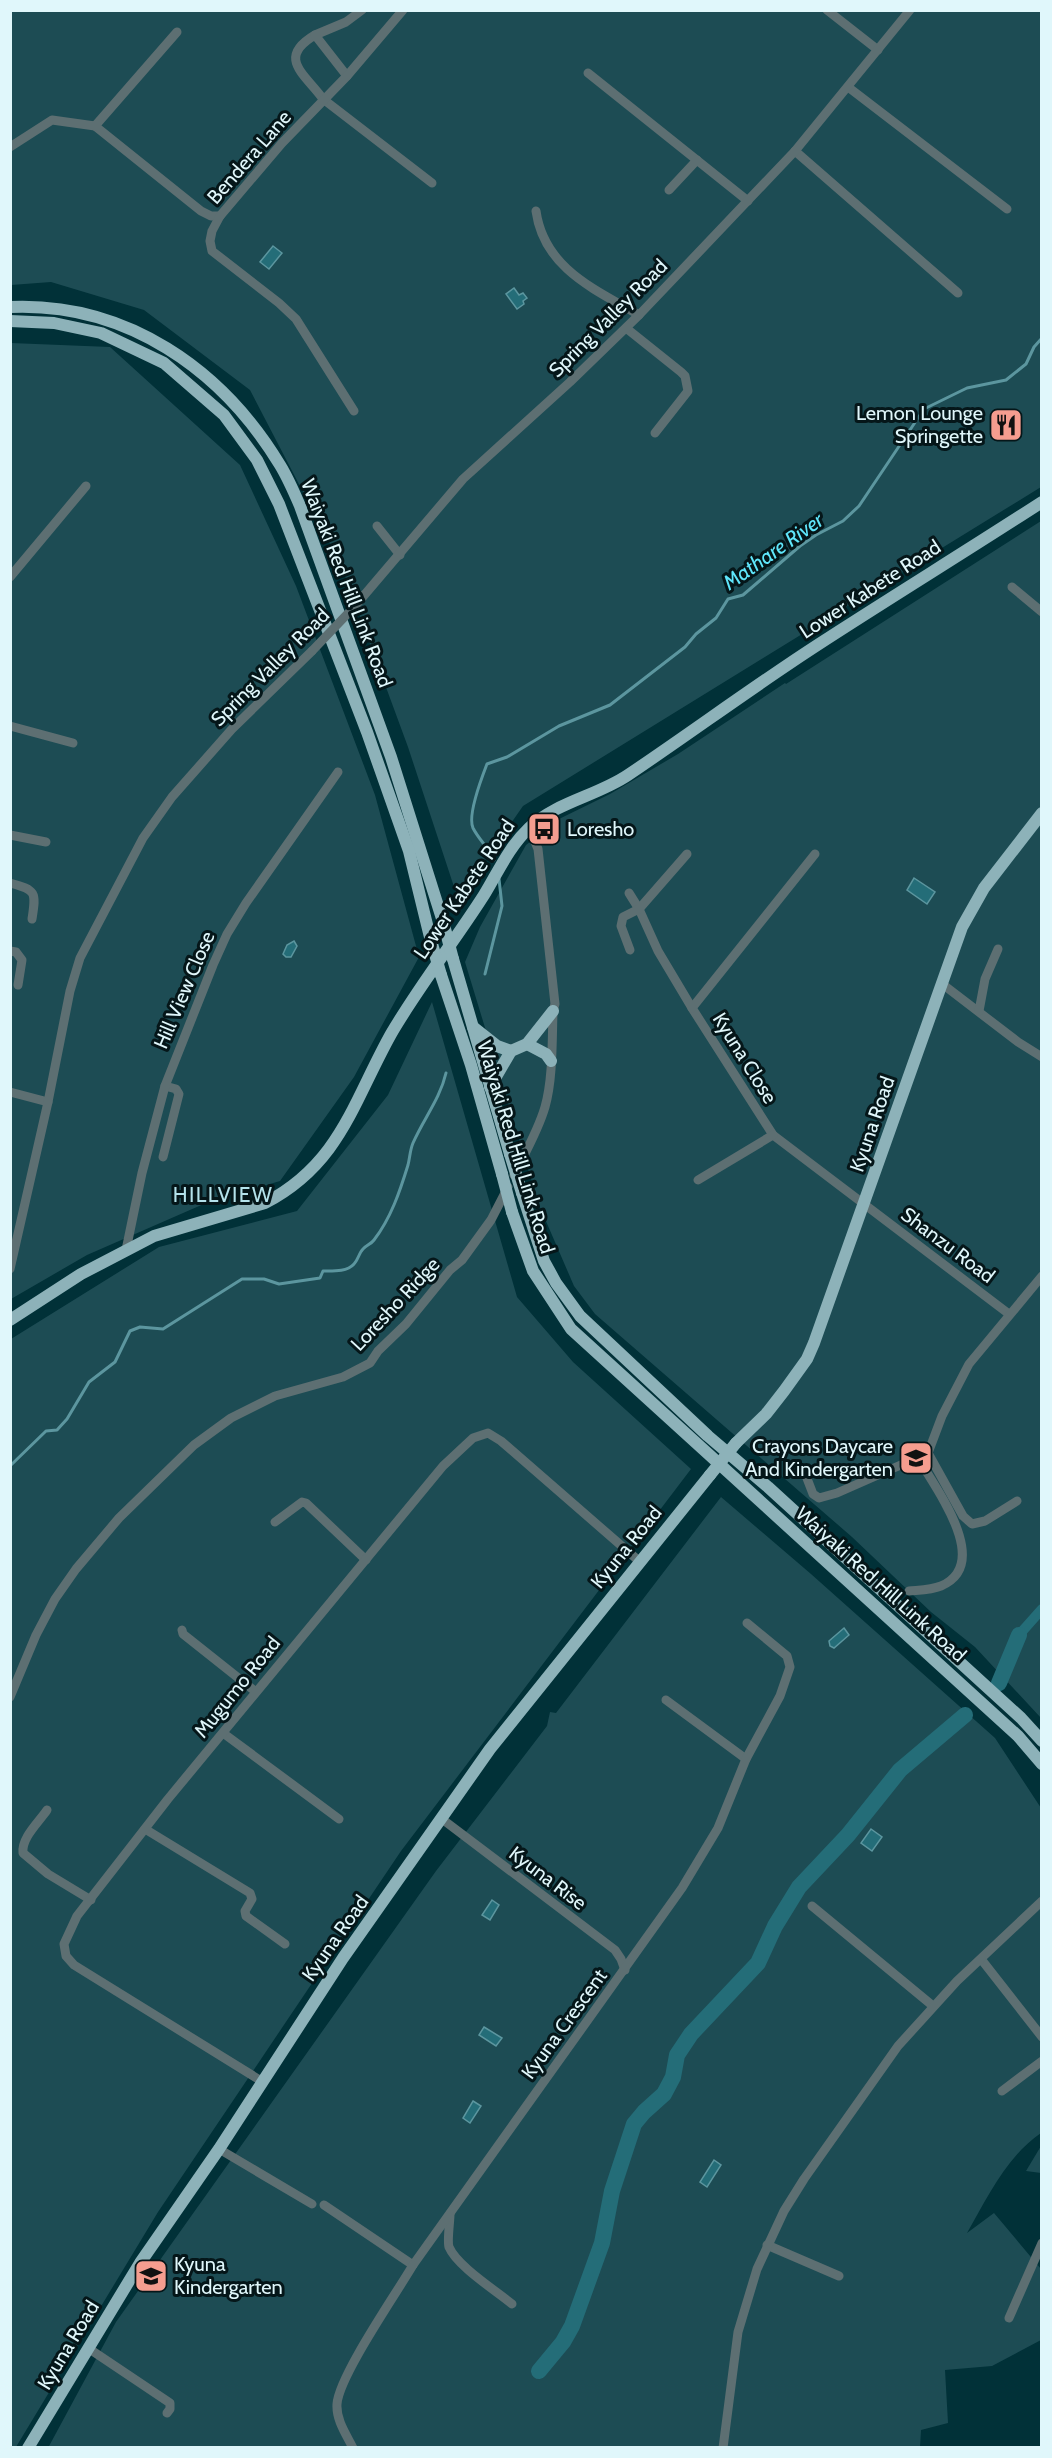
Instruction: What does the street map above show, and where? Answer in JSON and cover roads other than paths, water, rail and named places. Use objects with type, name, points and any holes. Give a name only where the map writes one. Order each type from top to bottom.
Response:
[{"type":"main road","name":"Waiyaki Red Hill Link Road","points":[[10,307],[74,311],[105,318],[139,333],[164,346],[214,383],[233,402],[262,438],[281,467],[300,506],[391,757],[444,925],[522,1193],[544,1261],[556,1283],[580,1316],[701,1429],[768,1487],[1021,1718],[1041,1742]]},
{"type":"main road","name":"Waiyaki Red Hill Link Road","points":[[10,321],[54,323],[101,333],[164,363],[224,416],[257,460],[279,504],[367,732],[409,851],[441,975],[471,1065],[512,1212],[533,1271],[571,1329],[1018,1736],[1041,1764]]},
{"type":"main road","name":"Lower Kabete Road","points":[[10,1320],[81,1274],[126,1250],[176,1229],[265,1203],[294,1186],[330,1150],[407,1008],[484,895],[511,849],[529,827],[546,816],[623,778],[817,645],[1041,502]]},
{"type":"main road","name":"Kyuna Road","points":[[28,2448],[140,2264],[219,2149],[343,1958],[490,1749],[639,1561],[736,1443],[772,1406],[807,1359],[865,1205],[962,927],[973,905],[1011,850],[1041,813]]},
{"type":"main road","points":[[490,1087],[511,1051],[527,1044],[552,1011]]},
{"type":"main road","points":[[472,1027],[497,1046],[511,1051]]},
{"type":"main road","points":[[527,1044],[546,1054],[551,1061]]},
{"type":"street","points":[[362,10],[346,22],[304,40],[297,49],[295,58],[299,70],[323,99],[432,183]]},
{"type":"street","name":"Bendera Lane","points":[[354,411],[296,319],[212,251],[210,241],[212,231],[220,216],[323,99],[347,76],[402,10]]},
{"type":"street","points":[[827,10],[878,50]]},
{"type":"street","name":"Spring Valley Road","points":[[10,1269],[48,1102],[70,991],[80,958],[143,838],[172,797],[232,729],[355,606],[463,479],[626,328],[795,151],[910,10]]},
{"type":"street","points":[[95,126],[177,32]]},
{"type":"street","points":[[315,34],[347,76]]},
{"type":"street","points":[[588,73],[748,201]]},
{"type":"street","points":[[848,87],[1006,209]]},
{"type":"street","points":[[10,147],[52,120],[95,126],[201,211],[211,216],[220,216]]},
{"type":"street","points":[[795,151],[958,293]]},
{"type":"street","points":[[669,190],[697,160]]},
{"type":"street","points":[[536,211],[544,240],[559,263],[578,279],[639,315]]},
{"type":"street","points":[[626,328],[681,372],[687,382],[687,391],[655,433]]},
{"type":"street","points":[[10,577],[86,486]]},
{"type":"street","points":[[377,526],[400,555]]},
{"type":"street","points":[[1012,587],[1041,612]]},
{"type":"street","points":[[10,726],[73,743]]},
{"type":"street","name":"Hill View Close","points":[[126,1250],[142,1173],[165,1086],[194,1009],[227,934],[263,876],[338,772]]},
{"type":"street","name":"Loresho Ridge","points":[[10,1697],[46,1615],[71,1575],[119,1518],[210,1432],[247,1409],[276,1396],[343,1377],[370,1363],[378,1351],[406,1324],[450,1270],[462,1260],[491,1220],[529,1147],[545,1106],[551,1061],[552,1011],[555,1004],[538,849],[529,827]]},
{"type":"street","points":[[10,835],[46,843]]},
{"type":"street","points":[[630,950],[621,926],[623,916],[639,909],[687,854]]},
{"type":"street","name":"Kyuna Close","points":[[815,854],[692,1008],[773,1136],[865,1205]]},
{"type":"street","points":[[10,883],[27,888],[33,893],[35,897],[32,919]]},
{"type":"street","points":[[629,893],[658,951],[692,1008]]},
{"type":"street","points":[[980,1011],[986,979],[998,949]]},
{"type":"street","points":[[10,951],[16,952],[22,960],[18,985]]},
{"type":"street","points":[[941,983],[1018,1042],[1041,1056]]},
{"type":"street","points":[[163,1157],[179,1094],[176,1089],[165,1086]]},
{"type":"street","points":[[10,1092],[48,1102]]},
{"type":"street","points":[[698,1180],[773,1136]]},
{"type":"street","name":"Shanzu Road","points":[[865,1205],[1009,1314]]},
{"type":"street","points":[[803,1468],[813,1494],[819,1498],[837,1493],[923,1456],[961,1378],[978,1351],[1041,1276]]},
{"type":"street","name":"Mugumo Road","points":[[263,2082],[74,1965],[66,1956],[64,1944],[77,1916],[256,1692],[455,1454],[473,1438],[488,1433],[501,1441],[639,1561]]},
{"type":"street","points":[[923,1456],[963,1516],[972,1524],[985,1521],[1017,1501]]},
{"type":"street","points":[[909,1591],[940,1587],[957,1575],[963,1562],[964,1552],[960,1534],[923,1456]]},
{"type":"street","points":[[275,1522],[302,1502],[306,1503],[366,1560]]},
{"type":"street","name":"Kyuna Crescent","points":[[353,2448],[339,2420],[338,2397],[364,2346],[413,2265],[625,1970],[718,1828],[746,1759],[776,1705],[790,1667],[787,1656],[747,1623]]},
{"type":"street","points":[[183,1630],[183,1634],[256,1692]]},
{"type":"street","points":[[666,1700],[746,1759]]},
{"type":"street","points":[[223,1733],[339,1819]]},
{"type":"street","points":[[47,1810],[26,1839],[22,1848],[23,1853],[48,1874],[91,1900]]},
{"type":"street","name":"Kyuna Rise","points":[[442,1819],[615,1950],[625,1970]]},
{"type":"street","points":[[145,1829],[250,1893],[252,1899],[245,1911],[246,1916],[285,1944]]},
{"type":"street","points":[[723,2448],[738,2332],[766,2245],[804,2179],[898,2046],[933,2006],[1041,1902]]},
{"type":"street","points":[[812,1906],[933,2006]]},
{"type":"street","points":[[981,1959],[1041,2037]]},
{"type":"street","points":[[1002,2091],[1041,2061]]},
{"type":"street","points":[[219,2149],[312,2204]]},
{"type":"street","points":[[324,2205],[413,2265]]},
{"type":"street","points":[[450,2214],[449,2248],[464,2264],[512,2304]]},
{"type":"street","points":[[1009,2318],[1041,2243]]},
{"type":"street","points":[[766,2245],[839,2276]]},
{"type":"street","points":[[88,2348],[170,2403],[170,2409],[166,2413]]},
{"type":"waterway","name":"Mathare River","points":[[494,860],[475,832],[472,822],[476,796],[487,764],[507,757],[559,726],[610,705],[685,647],[696,634],[716,618],[728,599],[743,595],[800,546],[843,521],[859,506],[924,409],[967,388],[1006,380],[1026,364],[1034,347],[1042,338]]},
{"type":"waterway","points":[[485,974],[502,906],[499,879]]},
{"type":"waterway","points":[[10,1466],[46,1431],[57,1430],[67,1419],[89,1382],[115,1362],[130,1331],[140,1327],[163,1329],[242,1279],[264,1279],[279,1284],[320,1278],[323,1271],[344,1270],[351,1267],[380,1232],[390,1213],[405,1175],[413,1143],[436,1100],[446,1073]]},
{"type":"waterway","points":[[1019,1635],[1042,1609]]},
{"type":"waterway","points":[[999,1683],[1019,1635]]},
{"type":"waterway","points":[[539,2371],[563,2342],[572,2326],[602,2243],[612,2191],[634,2124],[664,2094],[673,2077],[677,2055],[691,2034],[758,1963],[775,1926],[799,1887],[848,1835],[900,1770],[965,1715]]},
{"type":"place","name":"Lemon Lounge Springette","points":[[1006,425]]},
{"type":"place","name":"Loresho","points":[[544,829]]},
{"type":"place","name":"Crayons Daycare And Kindergarten","points":[[916,1458]]},
{"type":"place","name":"Kyuna Kindergarten","points":[[151,2276]]},
{"type":"district","name":"HILLVIEW","points":[[223,1194]]}]
